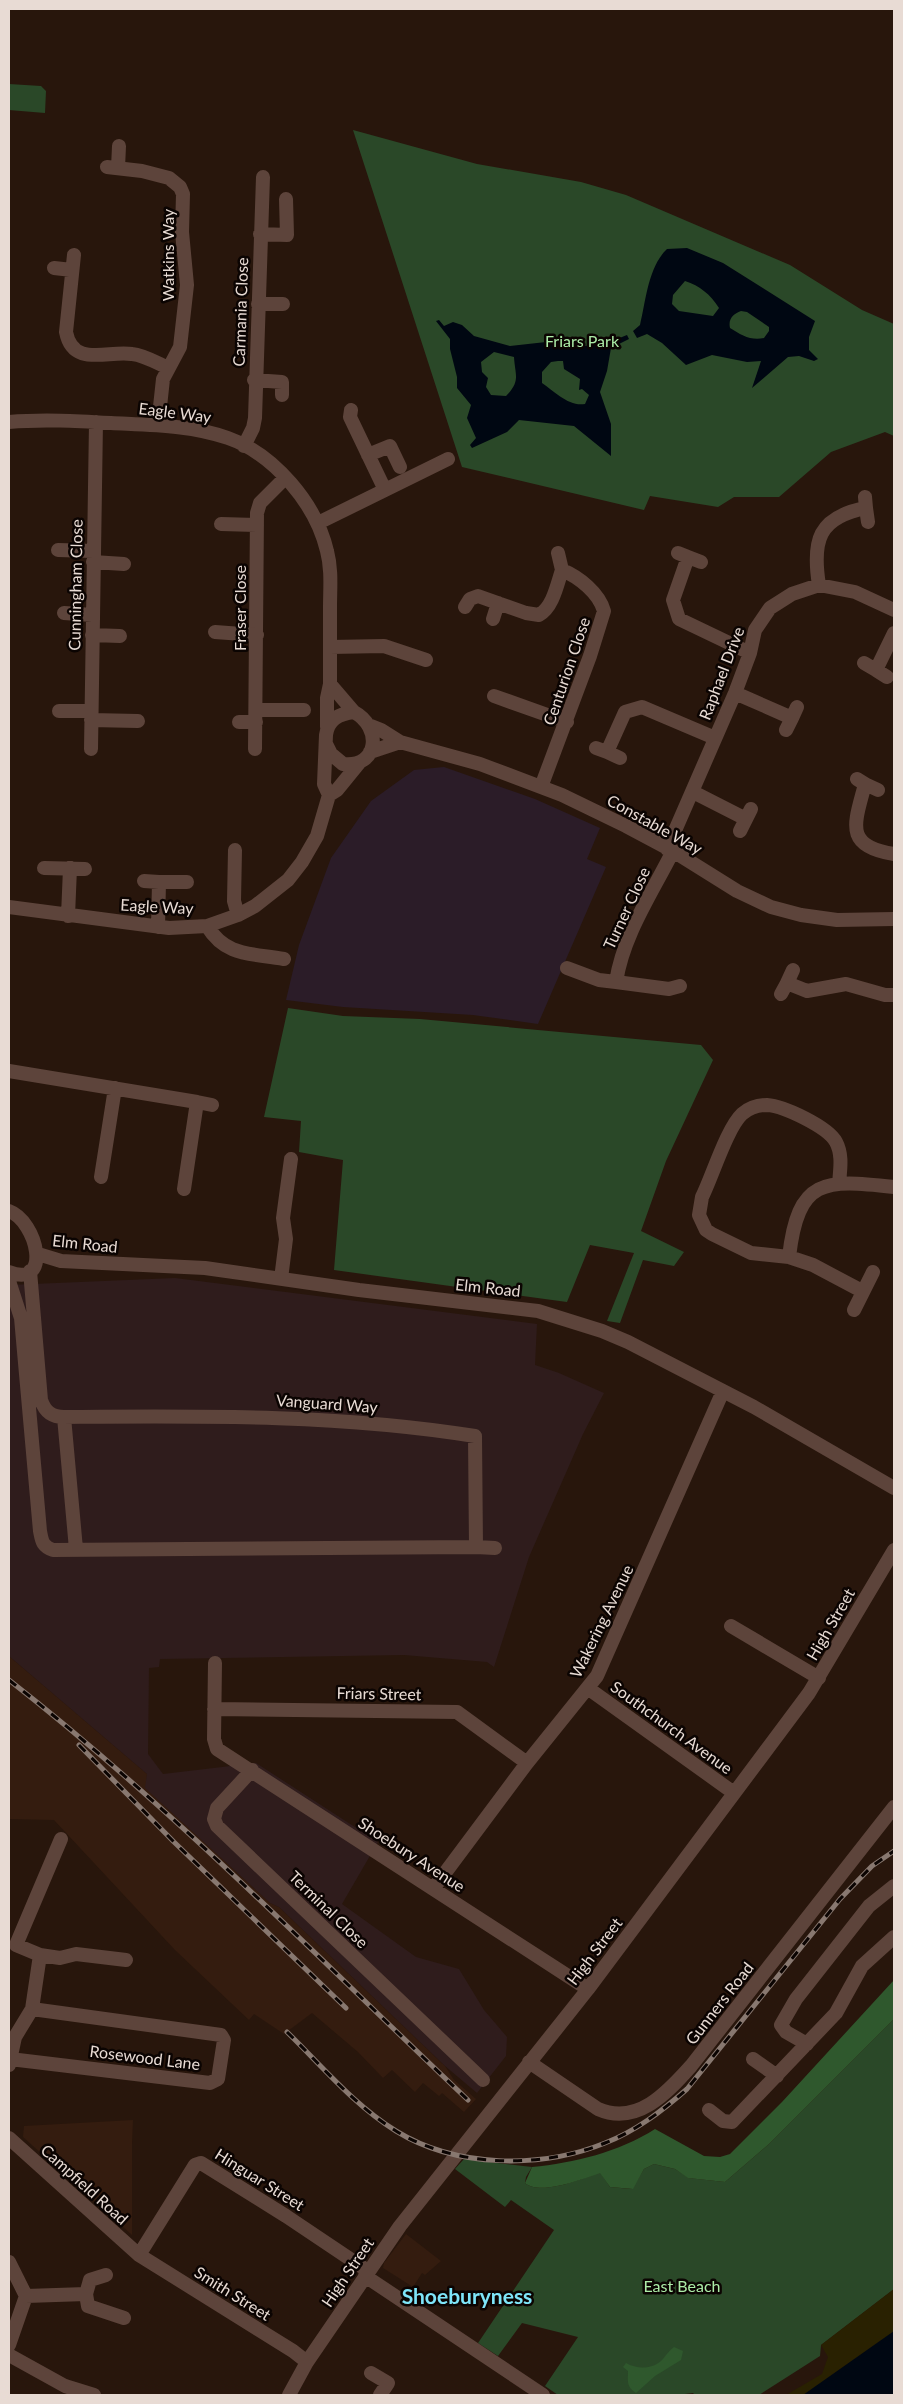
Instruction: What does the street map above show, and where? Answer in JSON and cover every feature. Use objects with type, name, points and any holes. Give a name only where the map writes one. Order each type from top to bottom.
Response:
[{"type":"street","name":"Watkins Way","points":[[119,146],[112,168],[169,178],[180,187],[183,194],[182,244],[187,285],[180,347],[163,379],[158,425]]},
{"type":"street","name":"Carmania Close","points":[[244,446],[253,428],[255,418],[254,380],[263,177]]},
{"type":"street","points":[[260,234],[286,235],[286,199]]},
{"type":"street","points":[[74,255],[66,332],[68,340],[74,349],[80,353],[95,355],[136,354],[168,368]]},
{"type":"street","points":[[54,268],[72,270]]},
{"type":"street","points":[[258,304],[283,304]]},
{"type":"street","points":[[254,380],[282,382],[282,395]]},
{"type":"street","points":[[351,410],[350,417],[385,490]]},
{"type":"street","name":"Eagle Way","points":[[9,422],[55,419],[158,425],[198,430],[228,438],[244,446],[285,478],[304,497],[318,523],[327,550],[331,574],[330,684],[327,698],[327,727]]},
{"type":"street","name":"Cunningham Close","points":[[91,749],[90,716],[96,422]]},
{"type":"street","points":[[368,455],[390,446],[400,467]]},
{"type":"street","points":[[318,523],[448,459]]},
{"type":"street","name":"Fraser Close","points":[[255,749],[257,513],[260,503],[285,478]]},
{"type":"street","points":[[818,586],[815,556],[822,534],[829,523],[839,515],[866,509]]},
{"type":"street","points":[[221,524],[256,525]]},
{"type":"street","points":[[58,550],[124,564]]},
{"type":"street","points":[[464,608],[470,599],[478,596],[526,613],[539,615],[547,609],[562,570],[558,554]]},
{"type":"street","points":[[689,557],[673,600],[679,619],[750,653]]},
{"type":"street","name":"Centurion Close","points":[[541,787],[567,722],[604,611],[602,605],[578,577],[562,570]]},
{"type":"street","name":"Raphael Drive","points":[[670,850],[735,692],[750,653],[756,630],[770,608],[792,594],[818,586],[854,592],[894,610]]},
{"type":"street","points":[[493,619],[498,603]]},
{"type":"street","points":[[64,614],[92,615]]},
{"type":"street","points":[[215,632],[256,635]]},
{"type":"street","points":[[876,670],[894,633]]},
{"type":"street","points":[[92,635],[120,636]]},
{"type":"street","points":[[330,647],[384,646],[426,660]]},
{"type":"street","points":[[328,795],[337,790],[370,752],[373,743],[370,726],[366,720],[354,712],[330,684]]},
{"type":"street","points":[[735,692],[792,718]]},
{"type":"street","points":[[494,696],[567,722]]},
{"type":"street","points":[[620,758],[601,750],[625,712],[642,707],[715,738]]},
{"type":"street","points":[[239,722],[256,716],[304,710]]},
{"type":"street","points":[[58,711],[138,721]]},
{"type":"street","points":[[354,712],[338,716],[332,720],[327,727],[326,744],[331,754],[344,764],[359,763]]},
{"type":"street","name":"Constable Way","points":[[370,726],[381,730],[400,742],[480,764],[541,787],[618,822],[670,850],[738,891],[785,912],[837,920],[894,919]]},
{"type":"street","points":[[370,752],[400,742]]},
{"type":"street","name":"Eagle Way","points":[[9,907],[158,927],[207,926],[238,915],[272,894],[302,862],[317,836],[328,795],[324,784],[326,744]]},
{"type":"street","points":[[867,784],[855,819],[858,836],[870,848],[894,854]]},
{"type":"street","points":[[693,792],[746,820]]},
{"type":"street","points":[[236,850],[234,902],[238,915]]},
{"type":"street","name":"Turner Close","points":[[616,982],[618,966],[670,850]]},
{"type":"street","points":[[44,868],[85,869]]},
{"type":"street","points":[[68,916],[70,868]]},
{"type":"street","points":[[144,881],[187,882]]},
{"type":"street","points":[[158,927],[159,882]]},
{"type":"street","name":"Eagle Way","points":[[9,913],[36,912]]},
{"type":"street","points":[[207,926],[215,939],[231,950],[284,959]]},
{"type":"street","points":[[567,968],[599,980],[669,989],[680,986]]},
{"type":"street","points":[[787,982],[807,992],[846,984],[885,995],[894,995]]},
{"type":"street","points":[[9,1071],[212,1105]]},
{"type":"street","points":[[101,1177],[116,1088]]},
{"type":"street","points":[[184,1189],[197,1102]]},
{"type":"street","points":[[839,1184],[840,1160],[837,1144],[833,1137],[820,1127],[782,1108],[768,1105],[749,1109],[738,1119],[702,1197],[699,1208],[702,1222],[712,1234],[751,1253],[789,1257],[813,1265],[862,1291]]},
{"type":"street","points":[[275,1168],[290,1165],[283,1218],[286,1238],[281,1279]]},
{"type":"street","points":[[789,1257],[794,1229],[806,1200],[822,1187],[839,1184],[894,1187]]},
{"type":"street","points":[[9,1211],[19,1216],[34,1239],[38,1254],[35,1266],[30,1271],[18,1274],[9,1272]]},
{"type":"street","name":"Elm Road","points":[[38,1254],[61,1261],[205,1268],[538,1311],[621,1338],[818,1442],[894,1488]]},
{"type":"street","points":[[30,1271],[41,1381],[41,1400],[46,1410],[56,1417],[64,1417],[76,1549]]},
{"type":"street","points":[[854,1310],[873,1272]]},
{"type":"street","points":[[9,1281],[21,1318],[25,1381],[42,1543],[46,1548],[53,1550],[495,1548]]},
{"type":"street","points":[[25,1381],[41,1381]]},
{"type":"street","name":"Wakering Avenue","points":[[433,1889],[527,1763],[589,1688],[604,1663],[724,1391]]},
{"type":"street","name":"Vanguard Way","points":[[64,1417],[285,1417],[406,1425],[475,1436],[476,1547]]},
{"type":"street","name":"High Street","points":[[289,2395],[307,2362],[366,2273],[421,2197],[588,1989],[819,1678],[894,1550]]},
{"type":"street","points":[[732,1626],[819,1678]]},
{"type":"street","points":[[214,1709],[215,1662]]},
{"type":"street","name":"Southchurch Avenue","points":[[589,1688],[734,1793]]},
{"type":"street","name":"Shoebury Avenue","points":[[214,1709],[214,1740],[217,1749],[588,1989]]},
{"type":"street","name":"Friars Street","points":[[214,1709],[457,1712],[527,1763]]},
{"type":"street","name":"Terminal Close","points":[[252,1770],[217,1808],[214,1819],[217,1826],[463,2071],[483,2080]]},
{"type":"street","name":"Gunners Road","points":[[529,2062],[598,2109],[610,2114],[630,2114],[656,2100],[674,2086],[691,2066],[894,1807]]},
{"type":"street","points":[[61,1839],[16,1945],[40,1955],[60,1958],[76,1954],[126,1960]]},
{"type":"street","points":[[807,2044],[786,2032],[781,2025],[796,1999],[868,1906],[894,1886]]},
{"type":"street","points":[[709,2110],[723,2121],[732,2122],[836,2013],[862,1966],[894,1937]]},
{"type":"street","name":"Rosewood Lane","points":[[32,2010],[221,2034],[224,2040],[218,2079],[210,2083],[9,2062],[15,2037],[32,2010],[40,1955]]},
{"type":"street","points":[[753,2058],[777,2076]]},
{"type":"street","name":"Campfield Road","points":[[9,2138],[139,2255]]},
{"type":"street","name":"Hinguar Street","points":[[139,2255],[195,2165],[201,2163],[286,2216],[366,2273]]},
{"type":"street","name":"Smith Street","points":[[139,2255],[307,2362]]},
{"type":"street","points":[[9,2262],[26,2296],[9,2345]]},
{"type":"street","points":[[366,2273],[527,2391],[543,2395]]},
{"type":"street","points":[[106,2275],[90,2280],[86,2294],[88,2306],[124,2318]]},
{"type":"street","points":[[26,2296],[86,2294]]},
{"type":"street","points":[[9,2355],[69,2391],[94,2395]]},
{"type":"street","points":[[371,2373],[388,2383],[380,2395]]},
{"type":"shaded area","points":[[687,248],[723,263],[815,321],[809,337],[809,350],[818,359],[814,361],[799,356],[788,357],[752,388],[761,361],[747,362],[712,355],[686,365],[662,343],[647,334],[637,338],[633,331],[640,325],[652,275],[661,256],[667,249]],"holes":[[[685,281],[704,291],[716,303],[719,308],[713,316],[679,311],[672,304],[673,295]],[[741,311],[747,312],[769,327],[769,331],[764,338],[750,338],[730,328],[732,317]]]},
{"type":"shaded area","points":[[439,320],[444,326],[453,322],[462,325],[474,336],[510,346],[555,341],[578,347],[607,343],[627,335],[629,339],[611,348],[607,371],[600,392],[611,424],[611,456],[574,426],[519,420],[507,432],[472,448],[470,445],[476,438],[467,418],[471,405],[457,388],[457,377],[450,349],[450,339],[436,321]],"holes":[[[494,352],[514,357],[516,378],[514,386],[506,396],[491,395],[486,387],[488,378],[482,372],[481,362]],[[563,361],[564,369],[580,379],[579,390],[582,389],[589,395],[585,404],[568,401],[542,383],[542,372],[551,362]]]},
{"type":"shaded area","points":[[444,767],[535,799],[600,828],[587,859],[606,867],[538,1024],[473,1015],[343,1007],[286,1000],[299,945],[331,858],[371,801],[414,770]]},
{"type":"shaded area","points":[[175,1278],[537,1324],[535,1365],[559,1373],[604,1393],[583,1434],[529,1557],[494,1667],[487,1662],[404,1655],[160,1659],[159,1667],[149,1668],[148,1754],[163,1774],[256,1763],[378,1842],[342,1904],[416,1957],[459,1969],[484,2010],[507,2037],[506,2056],[477,2093],[445,2066],[279,1907],[270,1903],[145,1788],[147,1774],[9,1656],[9,1285]]},
{"type":"shaded area","points":[[9,1656],[147,1774],[146,1788],[270,1903],[279,1907],[445,2066],[454,2080],[476,2099],[464,2112],[442,2093],[439,2096],[423,2083],[415,2092],[392,2070],[383,2078],[358,2052],[312,2013],[284,2034],[254,2014],[249,2020],[175,1950],[54,1820],[9,1819]]},
{"type":"shaded area","points":[[133,2120],[132,2235],[23,2137],[24,2126]]},
{"type":"shaded area","points":[[406,2234],[441,2261],[425,2275],[422,2273],[413,2287],[383,2268],[384,2263]]},
{"type":"shaded area","points":[[894,2331],[894,2395],[803,2395]]},
{"type":"green space","points":[[9,84],[41,86],[46,91],[45,113],[9,110]]},
{"type":"green space","name":"Friars Park","points":[[353,130],[477,164],[581,182],[626,195],[790,265],[862,310],[894,324],[894,436],[885,432],[831,452],[779,497],[734,497],[718,507],[650,496],[644,510],[462,467]]},
{"type":"green space","points":[[288,1008],[343,1016],[420,1019],[701,1045],[713,1060],[666,1161],[641,1231],[684,1252],[674,1266],[643,1260],[620,1323],[607,1321],[634,1253],[590,1245],[567,1302],[334,1270],[343,1160],[299,1152],[301,1121],[264,1117]]},
{"type":"green space","points":[[894,1980],[894,2019],[769,2144],[725,2182],[688,2178],[675,2169],[654,2164],[644,2169],[633,2189],[610,2187],[600,2173],[551,2187],[532,2187],[525,2183],[532,2167],[564,2163],[596,2155],[626,2144],[655,2129],[704,2156],[720,2157],[730,2154],[782,2102]]},
{"type":"green space","name":"East Beach","points":[[894,2019],[894,2289],[821,2345],[820,2356],[759,2395],[695,2395],[693,2393],[677,2395],[558,2395],[545,2386],[578,2337],[522,2323],[498,2356],[478,2343],[554,2230],[511,2200],[505,2207],[455,2169],[464,2159],[532,2167],[525,2183],[532,2187],[541,2188],[562,2185],[600,2172],[610,2187],[632,2189],[644,2169],[654,2164],[675,2169],[689,2178],[725,2182],[769,2144]]},
{"type":"green space","points":[[674,2347],[683,2351],[681,2360],[655,2376],[636,2393],[628,2383],[628,2371],[623,2367],[626,2363],[636,2367],[651,2367],[663,2359]]},
{"type":"sand","points":[[894,2289],[894,2373],[860,2395],[786,2395],[822,2374],[828,2357],[821,2345]]},
{"type":"railway","points":[[9,1680],[70,1729],[186,1831],[468,2100]]},
{"type":"railway","points":[[79,1745],[174,1842],[346,2008]]},
{"type":"railway","points":[[287,2032],[366,2109],[396,2131],[420,2143],[445,2152],[499,2161],[554,2157],[580,2151],[605,2143],[638,2126],[658,2113],[687,2089],[840,1899],[872,1866],[894,1851]]},
{"type":"district","name":"Shoeburyness","points":[[467,2295]]}]
